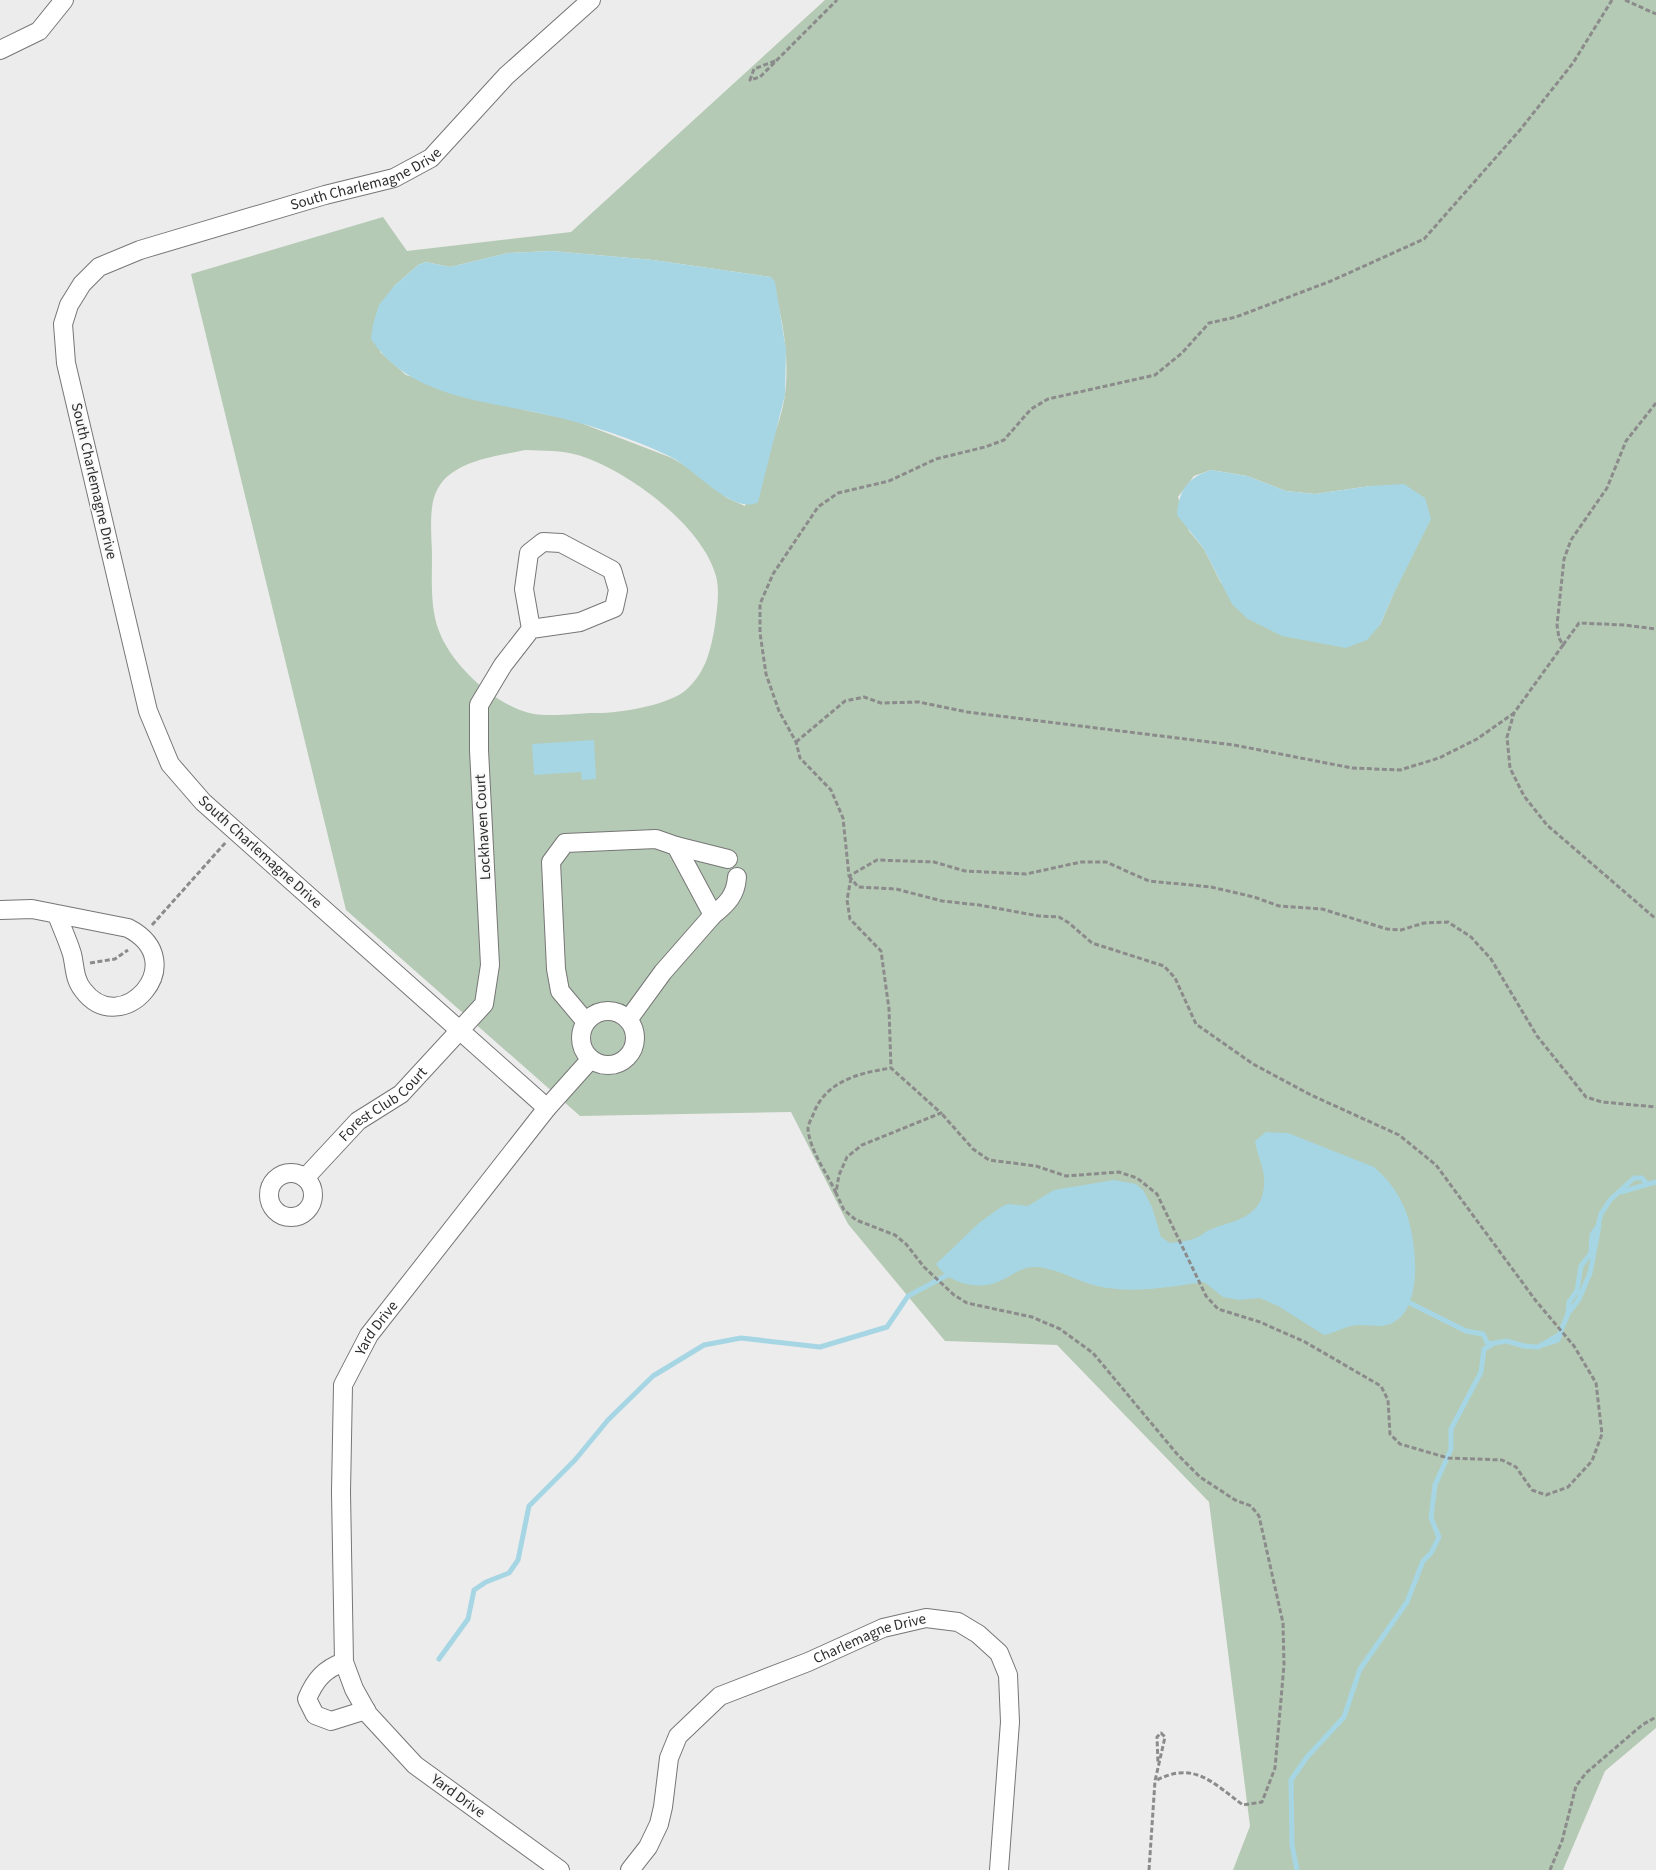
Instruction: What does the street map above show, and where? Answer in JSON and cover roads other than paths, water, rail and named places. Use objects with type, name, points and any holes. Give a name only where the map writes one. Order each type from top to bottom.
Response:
[{"type":"street","points":[[0,50],[39,31],[64,0]]},
{"type":"street","name":"South Charlemagne Drive","points":[[548,1108],[460,1032],[203,802],[170,764],[148,710],[66,364],[63,324],[69,305],[82,284],[99,267],[140,250],[166,242],[325,195],[394,178],[431,158],[506,76],[591,0]]},
{"type":"street","points":[[543,542],[561,543],[612,570],[618,590],[614,608],[580,622],[531,629],[524,590],[529,553],[543,542]]},
{"type":"street","name":"Lockhaven Court","points":[[460,1032],[484,1004],[490,965],[479,750],[479,705],[503,665],[531,629]]},
{"type":"street","points":[[586,1022],[560,991],[556,969],[551,862],[565,843],[656,839],[728,859]]},
{"type":"street","points":[[676,846],[713,915]]},
{"type":"street","points":[[628,1020],[663,972],[713,915],[726,905],[736,890],[737,876]]},
{"type":"street","points":[[0,910],[32,909],[128,928],[137,933],[146,942],[154,965],[152,979],[146,990],[137,999],[126,1004],[112,1006],[87,996],[78,982],[72,954],[57,915]]},
{"type":"street","points":[[604,1011],[613,1011],[628,1020],[635,1036],[630,1053],[624,1060],[607,1066],[590,1060],[581,1044],[580,1035],[586,1022],[595,1014],[604,1011]]},
{"type":"street","name":"Forest Club Court","points":[[306,1178],[347,1131],[364,1117],[401,1094],[460,1032]]},
{"type":"street","name":"Yard Drive","points":[[560,1870],[415,1765],[366,1710],[354,1689],[344,1662],[341,1492],[343,1385],[369,1334],[548,1108],[590,1060]]},
{"type":"street","name":"Charlemagne Drive","points":[[630,1870],[648,1847],[659,1824],[669,1758],[678,1736],[720,1696],[808,1662],[883,1628],[926,1618],[958,1622],[978,1634],[999,1653],[1008,1675],[1010,1722],[999,1870]]},
{"type":"street","points":[[344,1662],[333,1666],[316,1679],[307,1699],[316,1715],[331,1721],[366,1710]]},
{"type":"water","points":[[551,251],[653,260],[771,277],[775,282],[786,350],[785,395],[758,502],[748,505],[726,497],[671,457],[612,433],[568,420],[481,402],[439,390],[401,370],[385,357],[371,339],[379,305],[394,286],[418,265],[426,262],[450,267],[508,253]]},
{"type":"water","points":[[1211,470],[1247,476],[1286,491],[1315,494],[1370,486],[1404,484],[1425,498],[1431,519],[1380,625],[1367,640],[1346,648],[1282,636],[1248,619],[1232,604],[1204,549],[1177,515],[1182,492],[1186,486],[1196,477]]},
{"type":"water","points":[[594,740],[596,779],[582,780],[581,772],[534,775],[532,744]]},
{"type":"water","points":[[1266,1132],[1288,1133],[1374,1167],[1395,1190],[1404,1207],[1412,1233],[1415,1266],[1411,1298],[1406,1311],[1397,1320],[1383,1326],[1353,1326],[1324,1335],[1278,1306],[1260,1298],[1239,1300],[1223,1297],[1204,1282],[1137,1290],[1110,1288],[1089,1284],[1059,1272],[1030,1267],[992,1284],[974,1285],[956,1281],[936,1264],[979,1223],[1001,1207],[1008,1204],[1028,1206],[1054,1190],[1114,1180],[1136,1184],[1143,1190],[1152,1207],[1161,1237],[1170,1243],[1196,1238],[1209,1230],[1245,1217],[1258,1205],[1262,1197],[1264,1180],[1255,1141]]},
{"type":"waterway","points":[[1406,1301],[1466,1331],[1483,1334],[1488,1344],[1507,1341],[1524,1346],[1538,1347],[1559,1335],[1568,1314],[1569,1302],[1577,1291],[1581,1266],[1591,1253],[1592,1235],[1598,1226],[1601,1214],[1610,1200],[1634,1178],[1642,1178],[1646,1183]]},
{"type":"waterway","points":[[1621,1192],[1656,1182]]},
{"type":"waterway","points":[[1570,1311],[1579,1299],[1590,1273],[1599,1226]]},
{"type":"waterway","points":[[439,1659],[468,1619],[474,1590],[486,1582],[509,1573],[518,1560],[529,1506],[575,1460],[608,1420],[653,1376],[704,1345],[741,1338],[820,1347],[887,1327],[908,1296],[953,1272]]},
{"type":"waterway","points":[[1543,1345],[1558,1340],[1561,1333]]},
{"type":"waterway","points":[[1297,1870],[1292,1845],[1291,1780],[1307,1757],[1344,1717],[1360,1669],[1407,1602],[1423,1561],[1431,1553],[1439,1537],[1431,1518],[1435,1485],[1451,1449],[1451,1429],[1481,1372],[1484,1349],[1493,1344]]}]
